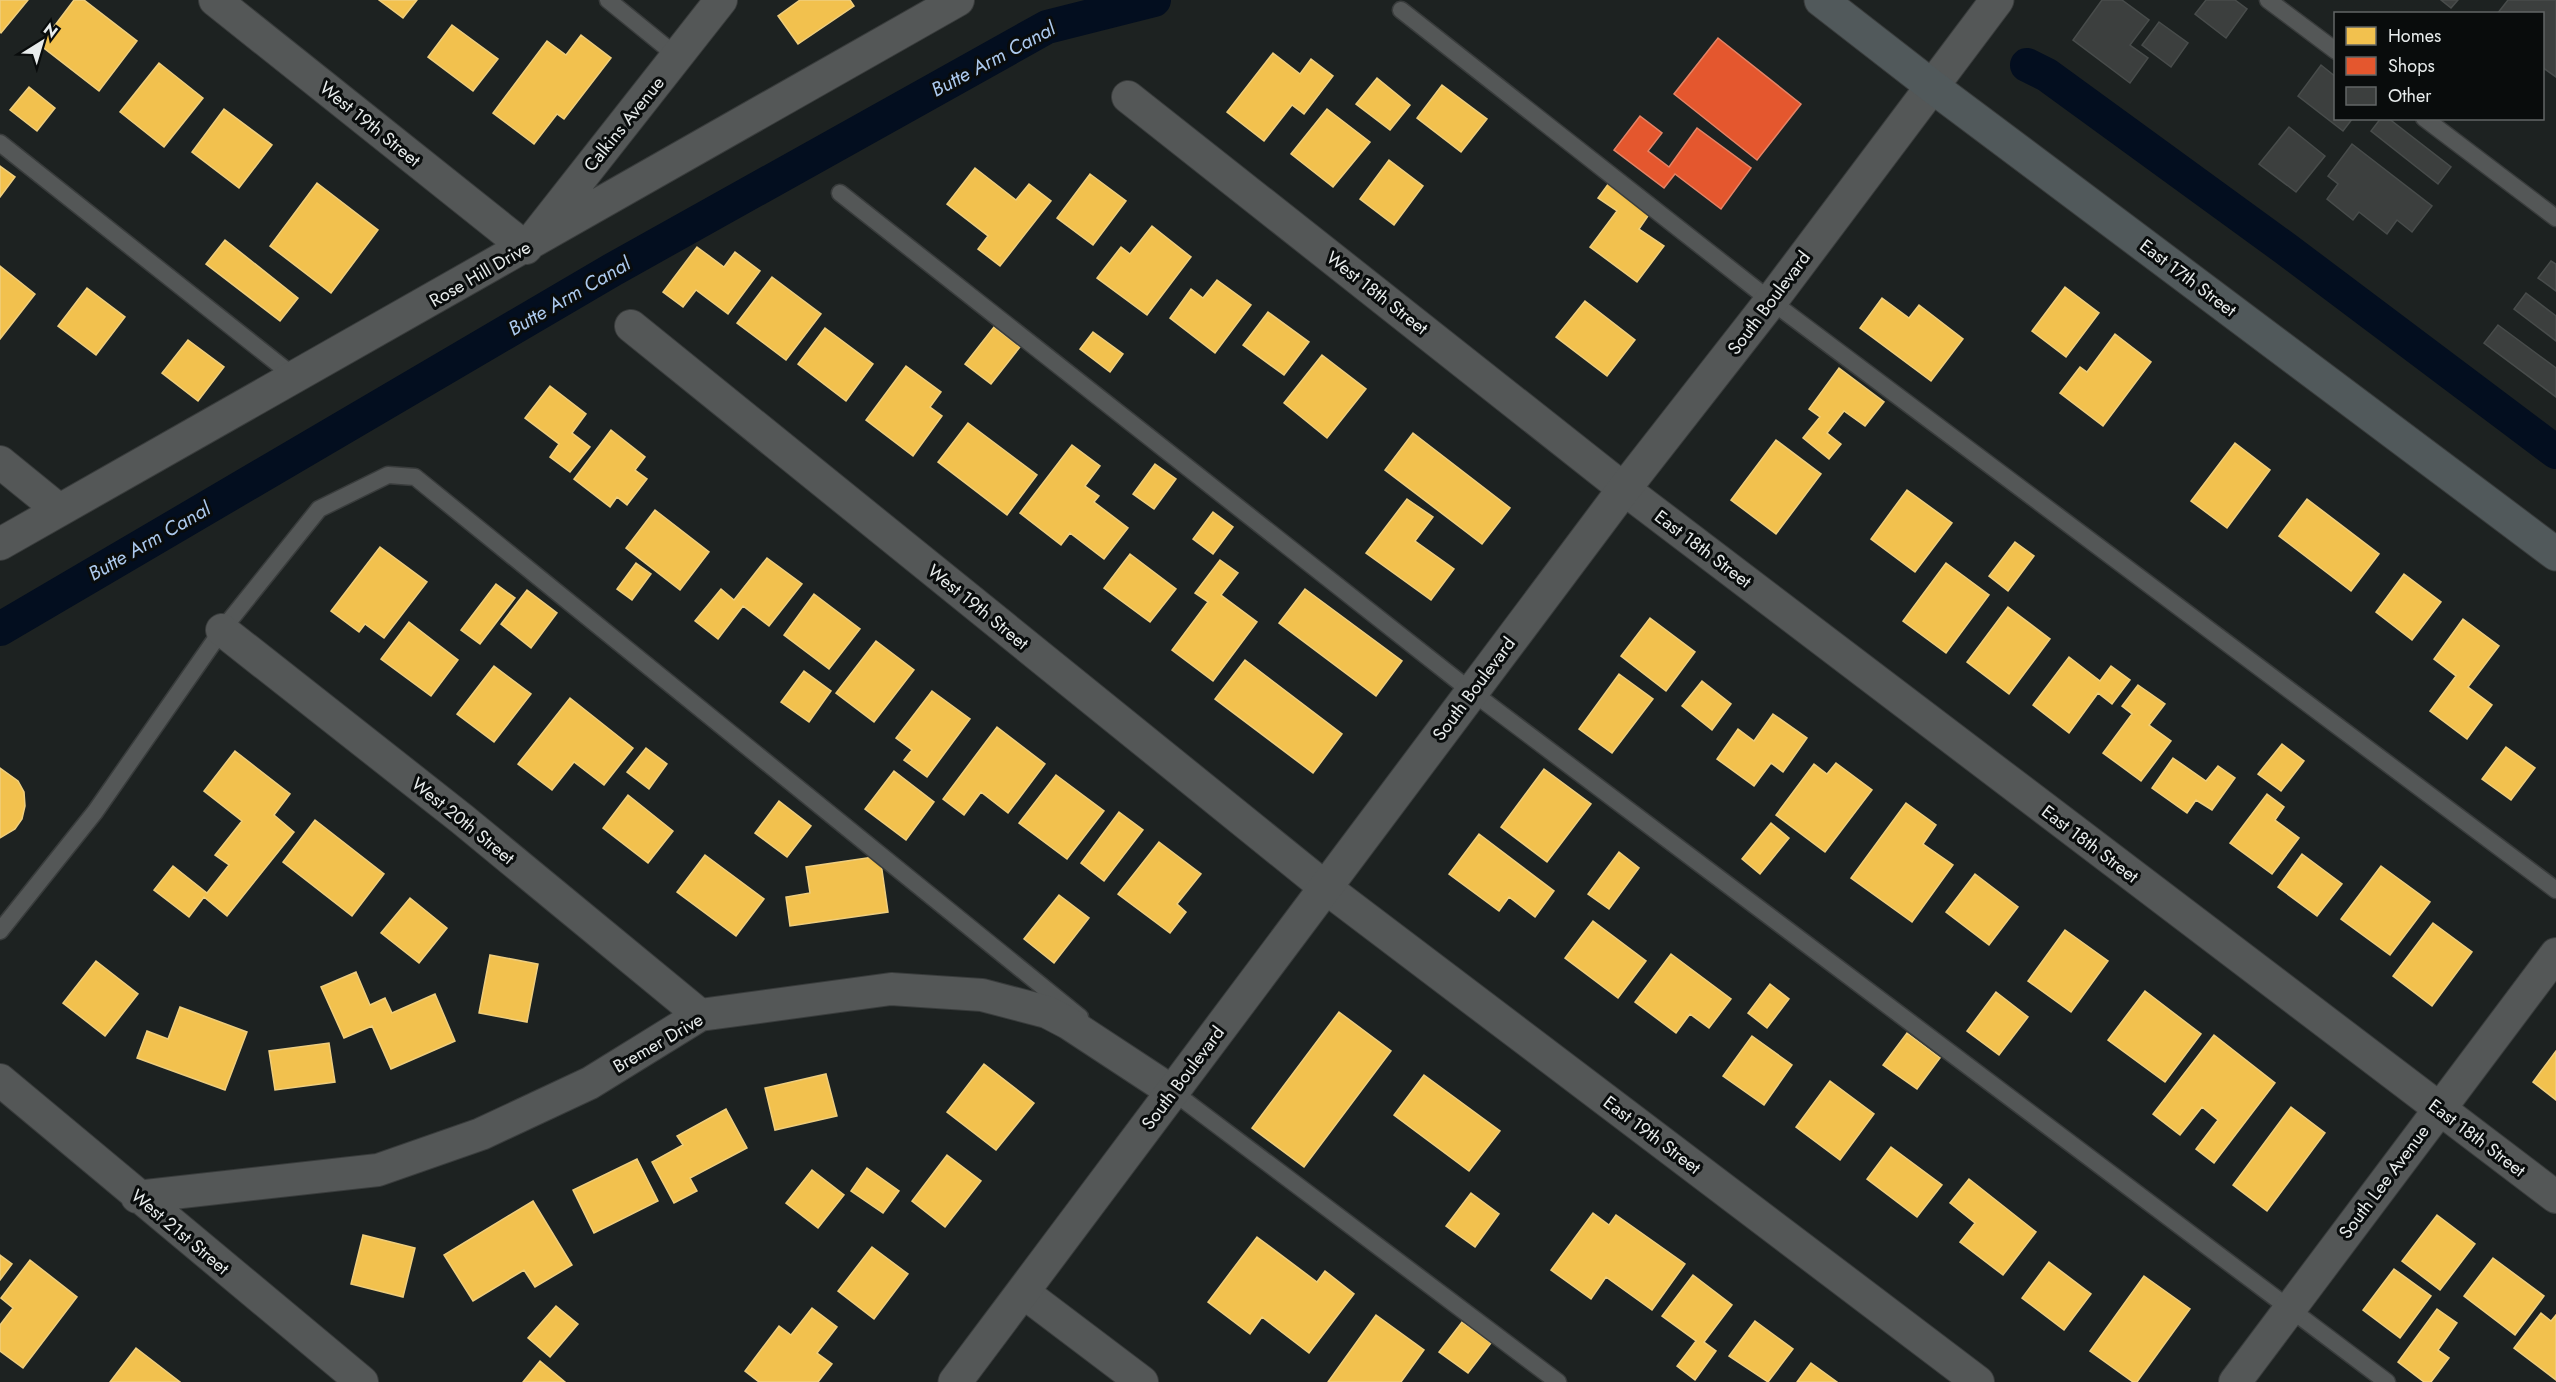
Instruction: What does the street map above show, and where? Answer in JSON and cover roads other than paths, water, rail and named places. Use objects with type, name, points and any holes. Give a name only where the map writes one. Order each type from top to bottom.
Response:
[{"type":"main road","name":"East 17th Street","points":[[1821,0],[1933,87],[2556,554]]},
{"type":"street","name":"West 19th Street","points":[[215,0],[526,248]]},
{"type":"street","name":"Calkins Avenue","points":[[526,248],[721,0]]},
{"type":"street","name":"Rose Hill Drive","points":[[0,544],[526,248],[958,0]]},
{"type":"street","name":"South Boulevard","points":[[955,1382],[1624,489],[1771,302],[1997,0]]},
{"type":"street","name":"West 18th Street","points":[[1128,98],[1624,489]]},
{"type":"street","name":"West 19th Street","points":[[631,326],[1326,888]]},
{"type":"street","points":[[0,462],[59,510]]},
{"type":"street","name":"East 18th Street","points":[[1624,489],[2438,1110],[2556,1197]]},
{"type":"street","name":"West 20th Street","points":[[222,630],[462,819],[700,1015]]},
{"type":"street","name":"East 19th Street","points":[[1326,888],[1978,1382]]},
{"type":"street","name":"South Lee Avenue","points":[[2235,1382],[2556,954]]},
{"type":"street","name":"Bremer Drive","points":[[137,1197],[378,1170],[481,1134],[590,1083],[700,1015],[891,989],[982,995],[1047,1012],[1068,1023],[1173,1092]]},
{"type":"street","name":"West 21st Street","points":[[0,1080],[137,1197],[362,1382]]},
{"type":"street","points":[[1023,1292],[1143,1382]]},
{"type":"lane","points":[[608,0],[678,57]]},
{"type":"lane","points":[[2268,0],[2334,50]]},
{"type":"lane","points":[[1401,10],[1771,302],[2556,890]]},
{"type":"lane","points":[[2427,120],[2556,218]]},
{"type":"lane","points":[[0,143],[296,378]]},
{"type":"lane","points":[[840,193],[1472,692],[2387,1382]]},
{"type":"lane","points":[[0,931],[95,812],[222,630],[319,509],[388,475],[415,477],[1173,1092],[1558,1382]]},
{"type":"waterway","name":"Butte Arm Canal","points":[[0,629],[612,270],[1047,27],[1154,0]]},
{"type":"waterway","points":[[2027,65],[2047,75],[2286,249],[2556,452]]}]
